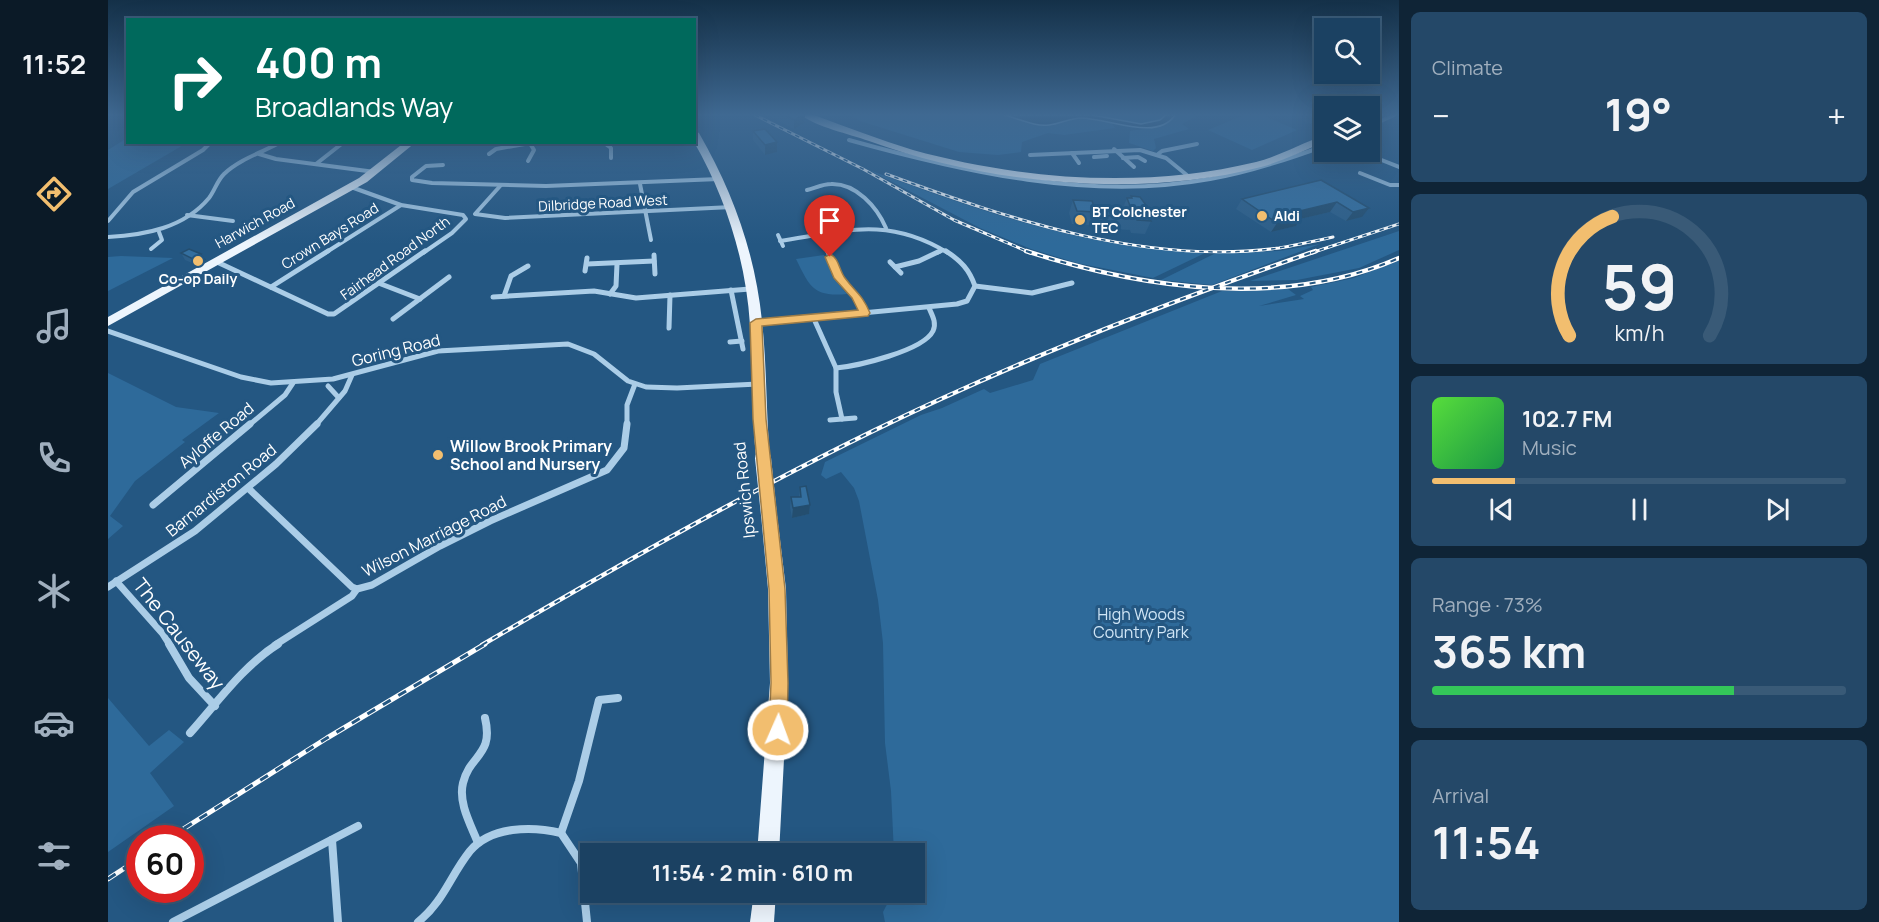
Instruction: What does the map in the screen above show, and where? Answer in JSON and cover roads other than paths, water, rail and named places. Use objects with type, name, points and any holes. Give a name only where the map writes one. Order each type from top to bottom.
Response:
[{"type":"main road","name":"Harwich Road","points":[[108,322],[351,187],[392,158]]},
{"type":"main road","name":"Ipswich Road","points":[[708,158],[732,207],[741,237],[756,323],[763,458],[777,589],[780,683],[769,843]]},
{"type":"main road","points":[[925,158],[1074,181],[1106,182],[1268,162],[1277,158]]},
{"type":"main road","points":[[1268,162],[1275,158]]},
{"type":"main road","points":[[1074,181],[1185,173]]},
{"type":"main road","points":[[762,922],[764,903]]},
{"type":"street","points":[[108,221],[133,192],[190,158]]},
{"type":"street","points":[[108,237],[141,236],[159,232],[187,216],[207,200],[224,175],[253,158]]},
{"type":"street","points":[[273,158],[375,172]]},
{"type":"street","points":[[316,164],[324,158]]},
{"type":"street","points":[[1076,158],[1079,163]]},
{"type":"street","points":[[1123,158],[1134,167]]},
{"type":"street","points":[[1140,158],[1145,161]]},
{"type":"street","points":[[1166,158],[1185,173]]},
{"type":"street","points":[[1106,182],[1197,182],[1239,175],[1282,158]]},
{"type":"street","points":[[1380,159],[1387,160],[1399,167]]},
{"type":"street","points":[[443,165],[423,166],[412,177],[412,180],[546,186],[720,179]]},
{"type":"street","points":[[1360,173],[1390,185],[1399,186]]},
{"type":"street","points":[[1369,183],[1375,179]]},
{"type":"street","points":[[640,184],[651,240]]},
{"type":"street","points":[[807,190],[830,184],[849,189],[881,215],[886,228]]},
{"type":"street","name":"Dilbridge Road West","points":[[501,185],[476,214],[505,219],[732,207]]},
{"type":"street","points":[[351,187],[401,205]]},
{"type":"street","points":[[818,188],[822,192]]},
{"type":"street","name":"Fairhead Road North","points":[[271,287],[328,314],[334,314],[381,284],[452,233],[464,223],[466,217],[401,205]]},
{"type":"street","name":"Crown Bays Road","points":[[271,287],[401,205]]},
{"type":"street","points":[[187,216],[225,218],[233,221]]},
{"type":"street","points":[[783,246],[779,238],[821,236],[886,228],[899,231],[943,250],[968,269],[975,286]]},
{"type":"street","points":[[152,249],[162,237],[159,232]]},
{"type":"street","points":[[821,236],[839,278],[857,296],[864,313]]},
{"type":"street","points":[[156,244],[163,245]]},
{"type":"street","points":[[895,267],[920,261],[943,250]]},
{"type":"street","points":[[654,255],[655,274]]},
{"type":"street","points":[[585,271],[587,261],[617,264],[654,261]]},
{"type":"street","points":[[217,262],[271,287]]},
{"type":"street","points":[[890,262],[901,273]]},
{"type":"street","points":[[610,294],[616,286],[617,264]]},
{"type":"street","points":[[504,296],[508,280],[528,266]]},
{"type":"street","points":[[511,269],[518,272]]},
{"type":"street","points":[[393,319],[449,277]]},
{"type":"street","points":[[1050,281],[1057,287]]},
{"type":"street","points":[[975,286],[1032,293],[1072,283]]},
{"type":"street","points":[[381,284],[420,299]]},
{"type":"street","points":[[756,323],[929,308],[967,301],[975,286]]},
{"type":"street","points":[[493,297],[594,291],[636,298],[750,289]]},
{"type":"street","points":[[731,290],[743,349]]},
{"type":"street","points":[[669,328],[670,295]]},
{"type":"street","points":[[836,368],[879,362],[927,338],[934,332],[936,326],[929,308]]},
{"type":"street","points":[[814,319],[836,368],[836,392],[842,419]]},
{"type":"street","name":"Goring Road","points":[[108,330],[241,377],[271,383],[293,383],[352,375],[438,351],[568,345],[584,348],[595,355],[612,373],[635,384],[652,387],[759,384]]},
{"type":"street","points":[[730,342],[742,340]]},
{"type":"street","name":"Barnardiston Road","points":[[108,587],[177,544],[248,488],[316,428],[352,379],[352,375]]},
{"type":"street","name":"Ayloffe Road","points":[[153,505],[205,462],[212,453],[285,395],[293,383]]},
{"type":"street","name":"Wilson Marriage Road","points":[[190,733],[237,680],[268,650],[282,639],[352,597],[357,589],[372,585],[490,520],[607,470],[620,458],[627,442],[627,395],[635,384]]},
{"type":"street","points":[[328,386],[339,398]]},
{"type":"street","points":[[830,420],[855,418]]},
{"type":"street","points":[[248,488],[352,587],[357,589]]},
{"type":"street","name":"The Causeway","points":[[116,581],[163,634],[189,678],[215,706]]},
{"type":"street","points":[[561,833],[579,781],[599,700],[618,698]]},
{"type":"street","points":[[478,843],[468,819],[462,793],[469,770],[488,744],[490,735],[485,718]]},
{"type":"street","points":[[173,922],[192,917],[358,826]]},
{"type":"street","points":[[418,922],[432,912],[444,898],[470,852],[478,843],[514,827],[542,827],[561,833],[581,863],[587,922]]},
{"type":"street","points":[[332,840],[338,922]]},
{"type":"railway","points":[[841,158],[954,220],[1027,251]]},
{"type":"railway","points":[[886,174],[1029,222],[1079,235],[1129,244],[1179,250],[1229,252],[1279,248],[1333,237]]},
{"type":"railway","points":[[1311,253],[1399,224]]},
{"type":"railway","points":[[1027,251],[1117,275],[1212,288]]},
{"type":"railway","points":[[1027,251],[1031,253]]},
{"type":"railway","points":[[1212,288],[1316,251]]},
{"type":"railway","points":[[1212,288],[1261,288],[1308,284],[1354,274],[1399,258]]},
{"type":"railway","points":[[482,645],[627,561],[873,431],[1036,357],[1212,288]]},
{"type":"railway","points":[[190,825],[327,738],[485,644]]},
{"type":"railway","points":[[108,879],[126,867]]},
{"type":"place","name":"Aldi","points":[[1262,216]]},
{"type":"place","name":"BT Colchester TEC","points":[[1080,220]]},
{"type":"place","name":"Co-op Daily","points":[[198,261]]},
{"type":"place","name":"Willow Brook Primary School and Nursery","points":[[438,455]]},
{"type":"park label","name":"High Woods Country Park","points":[[1141,623]]}]
